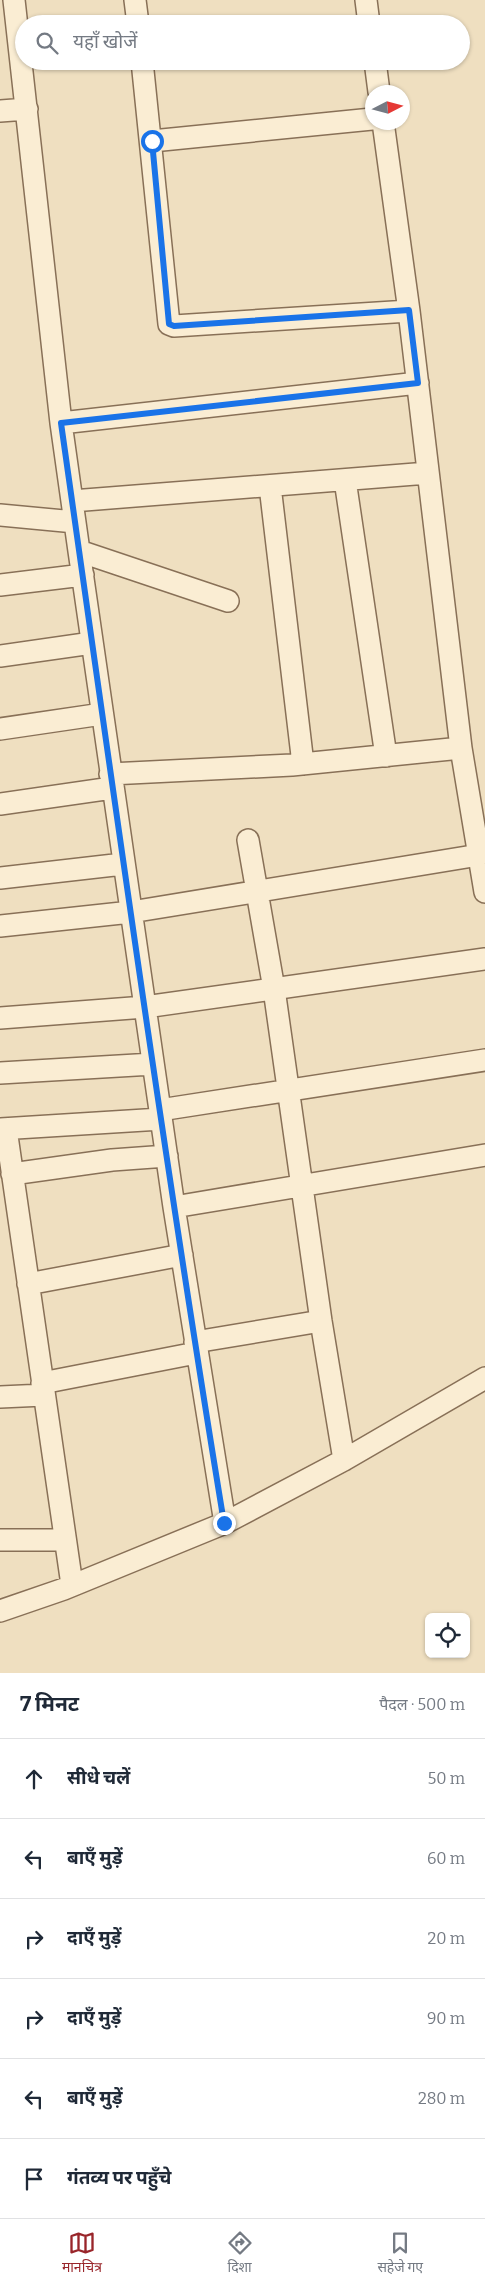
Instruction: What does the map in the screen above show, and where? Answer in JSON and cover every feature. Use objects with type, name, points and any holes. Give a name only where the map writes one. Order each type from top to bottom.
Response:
[{"type":"street","points":[[14,0],[16,15]]},
{"type":"street","points":[[135,0],[137,15]]},
{"type":"street","points":[[366,0],[368,15]]},
{"type":"street","points":[[22,70],[61,423],[160,1114],[195,1348],[224,1523]]},
{"type":"street","points":[[143,70],[152,141],[169,324],[174,326],[409,310]]},
{"type":"street","points":[[376,70],[378,85]]},
{"type":"street","points":[[0,111],[27,109]]},
{"type":"street","points":[[152,141],[365,120]]},
{"type":"street","points":[[384,130],[409,310],[461,748],[485,892]]},
{"type":"street","points":[[61,423],[418,383]]},
{"type":"street","points":[[0,514],[74,512],[270,486],[428,473]]},
{"type":"street","points":[[345,480],[386,756]]},
{"type":"street","points":[[270,486],[303,764]]},
{"type":"street","points":[[79,551],[228,601]]},
{"type":"street","points":[[0,585],[83,575]]},
{"type":"street","points":[[0,656],[92,643]]},
{"type":"street","points":[[0,729],[102,714]]},
{"type":"street","points":[[0,804],[111,781],[461,748]]},
{"type":"street","points":[[248,840],[274,989],[321,1321],[344,1460]]},
{"type":"street","points":[[0,926],[131,912],[479,855]]},
{"type":"street","points":[[0,878],[124,864]]},
{"type":"street","points":[[0,1018],[145,1007],[485,958]]},
{"type":"street","points":[[72,1585],[12,1174],[3,1129],[160,1114],[288,1090],[485,1060]]},
{"type":"street","points":[[0,1073],[153,1064]]},
{"type":"street","points":[[174,1207],[302,1184],[485,1155]]},
{"type":"street","points":[[12,1174],[112,1160],[167,1156]]},
{"type":"street","points":[[28,1284],[182,1255]]},
{"type":"street","points":[[0,1397],[43,1389],[195,1348],[321,1321]]},
{"type":"street","points":[[0,1611],[72,1585],[224,1523],[344,1460],[485,1378]]},
{"type":"street","points":[[0,1540],[65,1540]]},
{"type":"route","points":[[152,141],[169,324],[174,326],[409,310],[418,383],[61,423],[110,774],[174,1207],[224,1523]]}]
